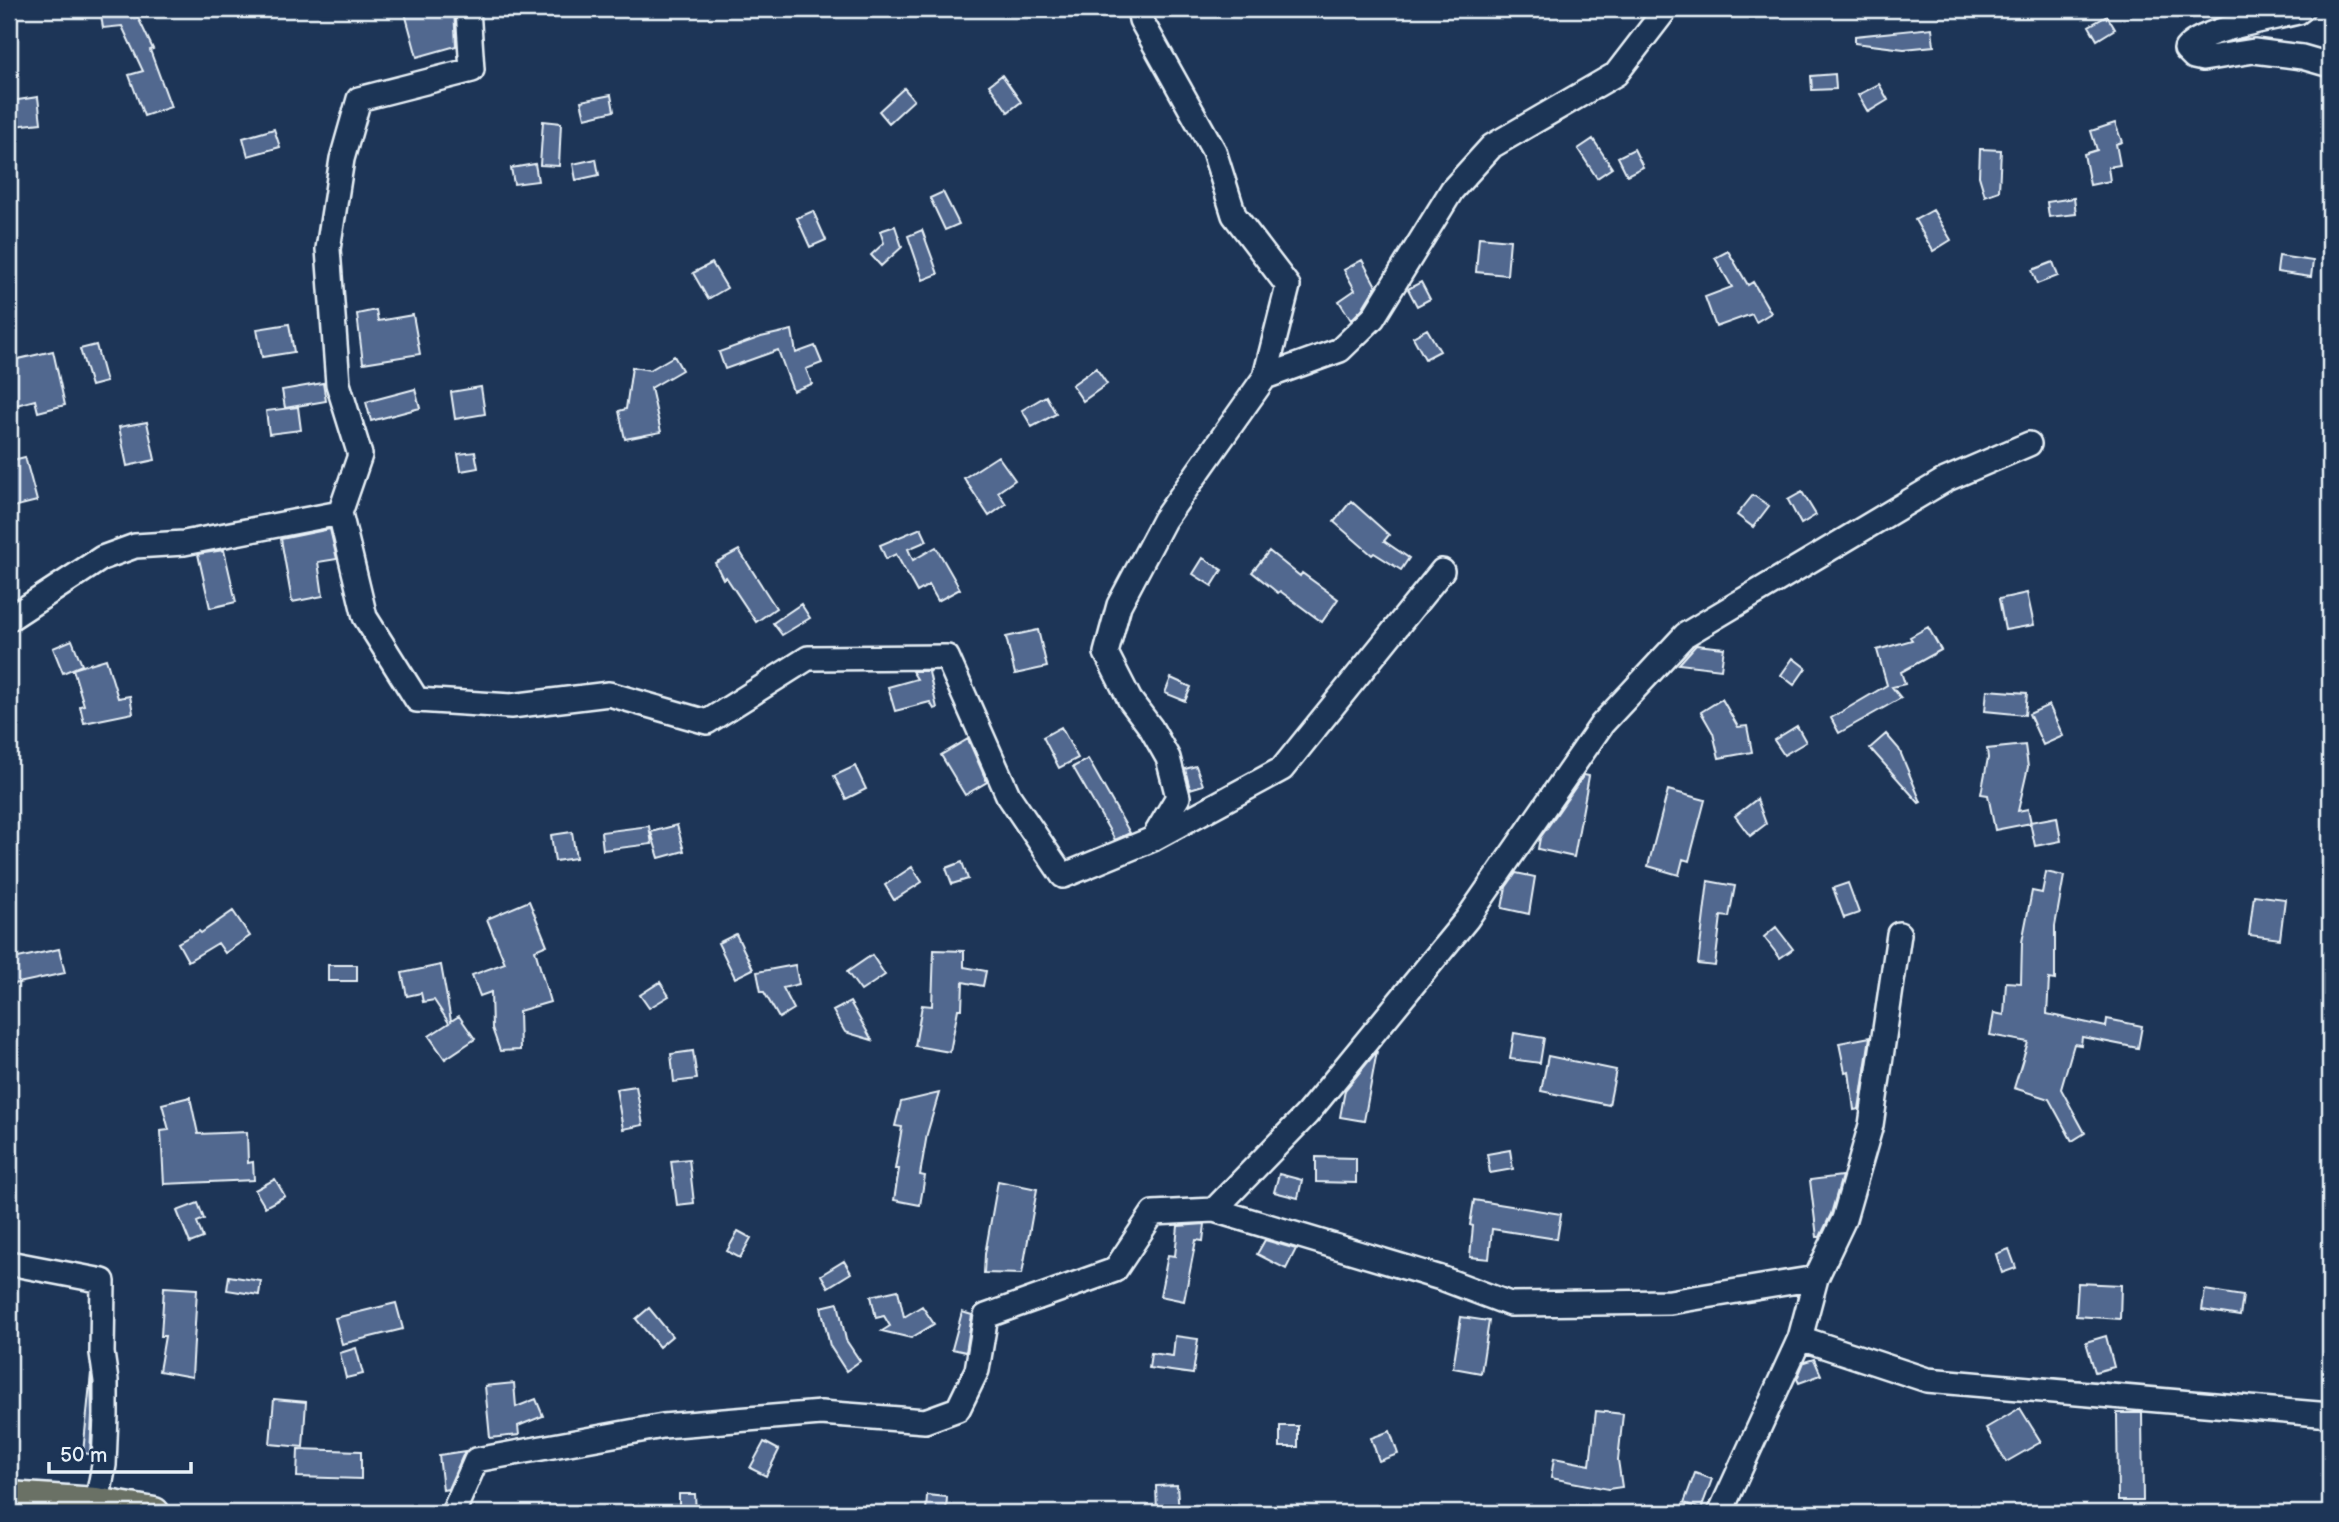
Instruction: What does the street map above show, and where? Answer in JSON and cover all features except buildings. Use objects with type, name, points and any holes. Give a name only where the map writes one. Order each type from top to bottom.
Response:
[{"type":"main road","points":[[9,1497],[154,1513]]},
{"type":"street","points":[[468,9],[472,70],[359,99],[342,159],[328,249],[338,384],[360,455],[340,513],[365,617],[417,700],[511,706],[608,694],[707,722],[808,658],[947,657],[1008,795],[1063,876],[1153,839],[1282,769],[1442,571]]},
{"type":"street","points":[[1139,9],[1141,20],[1214,151],[1234,215],[1288,286],[1265,377],[1164,520],[1119,605],[1106,653],[1130,700],[1151,728],[1168,758],[1178,797],[1153,839]]},
{"type":"street","points":[[1265,377],[1340,350],[1373,318],[1452,190],[1492,146],[1616,74],[1666,9]]},
{"type":"street","points":[[2302,9],[2227,28],[2190,43],[2186,49],[2194,57],[2203,59],[2254,51],[2302,57],[2330,65]]},
{"type":"street","points":[[1214,1210],[1307,1114],[1405,995],[1467,919],[1602,724],[1685,635],[1945,480],[2029,444]]},
{"type":"street","points":[[9,619],[102,558],[135,546],[184,543],[340,513]]},
{"type":"street","points":[[1720,1513],[1800,1338],[1816,1278],[1844,1219],[1871,1125],[1899,934]]},
{"type":"street","points":[[453,1513],[476,1460],[663,1426],[821,1413],[925,1421],[958,1409],[977,1370],[986,1316],[1115,1270],[1153,1213],[1214,1210],[1441,1278],[1510,1304],[1670,1302],[1816,1278]]},
{"type":"street","points":[[9,1263],[103,1281],[102,1353],[106,1381],[106,1415],[104,1465],[95,1508]]},
{"type":"street","points":[[1800,1338],[1927,1380],[2330,1416]]}]
